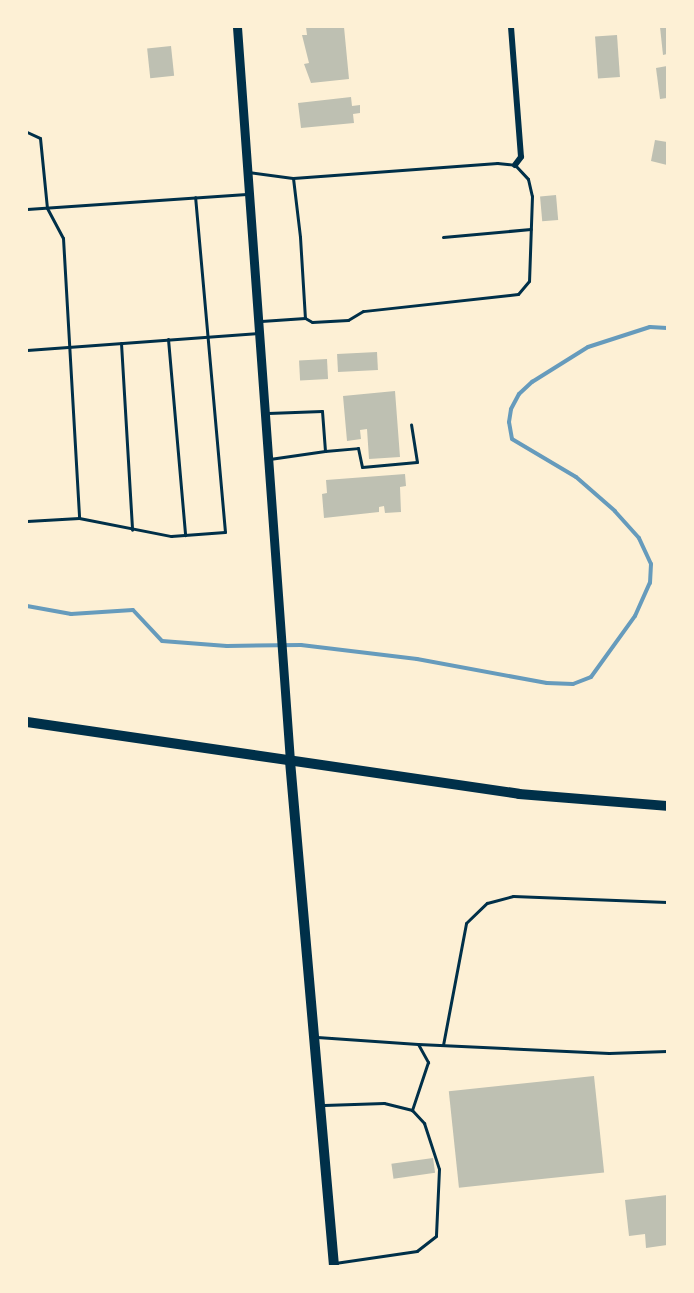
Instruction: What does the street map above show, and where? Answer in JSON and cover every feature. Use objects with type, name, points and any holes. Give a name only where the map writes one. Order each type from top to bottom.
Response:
[{"type":"main road","points":[[237,27],[256,322],[290,761],[312,1037],[334,1264]]},
{"type":"main road","points":[[27,722],[538,796],[667,806]]},
{"type":"street","points":[[511,27],[521,157],[515,165]]},
{"type":"lane","points":[[27,132],[40,138],[47,208],[63,238],[72,348],[80,518]]},
{"type":"lane","points":[[246,172],[293,178],[497,163],[515,165],[528,179],[532,230],[529,280],[518,294],[363,311],[348,320],[312,322],[305,318],[256,322]]},
{"type":"lane","points":[[293,178],[305,318]]},
{"type":"lane","points":[[27,209],[248,193]]},
{"type":"lane","points":[[27,521],[80,518],[133,530],[185,536],[225,532],[195,197]]},
{"type":"lane","points":[[443,237],[532,230]]},
{"type":"lane","points":[[27,350],[257,333]]},
{"type":"lane","points":[[168,339],[185,536]]},
{"type":"lane","points":[[121,343],[133,530]]},
{"type":"lane","points":[[263,413],[322,411],[325,451]]},
{"type":"lane","points":[[267,459],[358,448],[362,467],[417,462],[411,424]]},
{"type":"lane","points":[[443,1045],[466,923],[487,903],[513,896],[667,902]]},
{"type":"lane","points":[[312,1037],[609,1053],[667,1051]]},
{"type":"lane","points":[[412,1110],[428,1062],[418,1044]]},
{"type":"lane","points":[[319,1105],[384,1103],[412,1110],[424,1123],[439,1168],[436,1236],[417,1251],[334,1264]]},
{"type":"building","points":[[306,27],[344,27],[349,79],[311,83],[304,64],[309,63],[302,35],[307,35]]},
{"type":"building","points":[[660,27],[667,27],[667,54],[663,55]]},
{"type":"building","points":[[617,35],[620,77],[598,78],[595,37]]},
{"type":"building","points":[[171,46],[174,76],[150,78],[147,49]]},
{"type":"building","points":[[667,66],[667,98],[660,99],[656,68]]},
{"type":"building","points":[[351,97],[352,106],[360,105],[360,113],[353,114],[354,123],[301,128],[298,103]]},
{"type":"building","points":[[655,140],[667,142],[667,165],[651,161]]},
{"type":"building","points":[[556,195],[558,220],[542,221],[540,196]]},
{"type":"building","points":[[377,352],[378,370],[338,372],[337,354]]},
{"type":"building","points":[[327,359],[328,379],[300,380],[299,360]]},
{"type":"building","points":[[395,391],[400,457],[369,459],[367,429],[360,430],[361,439],[347,441],[343,396]]},
{"type":"building","points":[[405,474],[406,486],[400,487],[401,512],[385,513],[384,506],[379,507],[379,512],[324,518],[322,494],[327,493],[326,480]]},
{"type":"building","points":[[594,1076],[604,1172],[459,1188],[449,1091]]},
{"type":"building","points":[[433,1158],[435,1173],[393,1179],[391,1164]]},
{"type":"building","points":[[667,1195],[667,1245],[646,1248],[645,1234],[629,1236],[625,1200]]},
{"type":"waterway","points":[[27,606],[71,614],[133,610],[162,641],[227,646],[301,645],[417,659],[547,683],[573,684],[591,677],[635,616],[650,583],[651,564],[639,538],[615,511],[576,477],[512,439],[509,422],[511,409],[519,394],[532,382],[588,347],[650,327],[667,328]]}]
